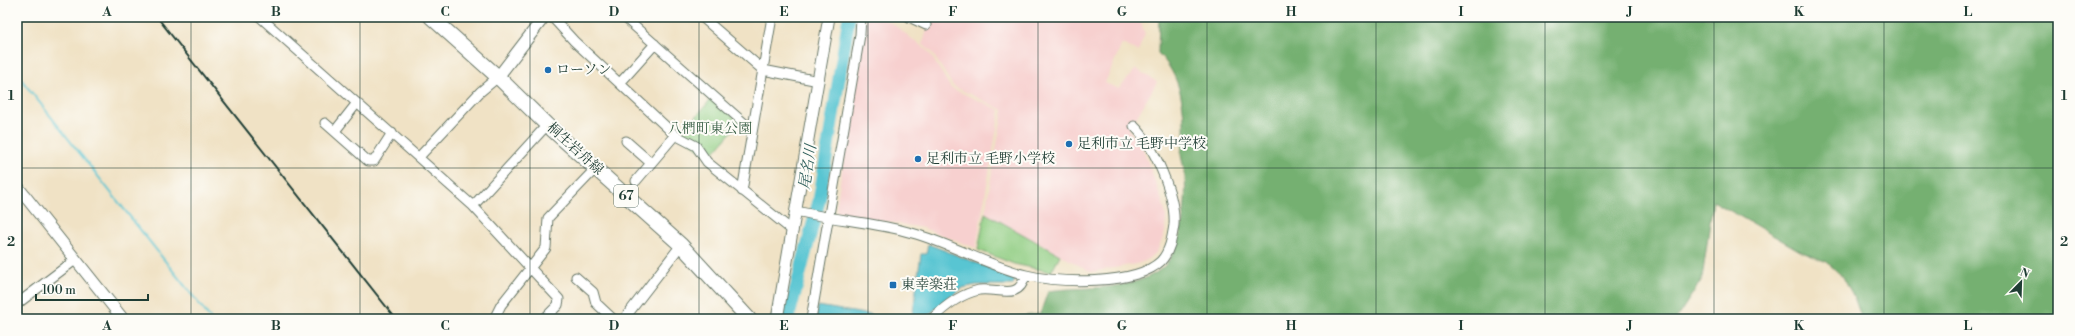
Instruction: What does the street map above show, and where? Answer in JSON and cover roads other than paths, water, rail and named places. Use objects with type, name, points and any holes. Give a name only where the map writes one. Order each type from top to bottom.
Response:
[{"type":"main road","name":"桐生岩舟線","points":[[431,17],[498,77],[547,125],[681,245],[749,319]]},
{"type":"street","points":[[260,17],[473,206],[559,299],[558,304],[544,319]]},
{"type":"street","points":[[419,157],[480,92],[498,77],[544,17]]},
{"type":"street","points":[[552,17],[574,41],[620,82],[675,135],[696,146],[707,162],[793,231]]},
{"type":"street","points":[[624,17],[752,130]]},
{"type":"street","points":[[702,17],[763,70],[819,81]]},
{"type":"street","points":[[742,191],[772,17]]},
{"type":"street","points":[[777,319],[793,231],[801,212],[829,17]]},
{"type":"street","points":[[810,319],[824,216],[859,43],[861,17]]},
{"type":"street","points":[[909,17],[926,25]]},
{"type":"street","points":[[620,82],[655,44]]},
{"type":"street","points":[[335,131],[357,103]]},
{"type":"street","points":[[325,122],[368,161],[374,161],[392,134]]},
{"type":"street","points":[[473,206],[547,125]]},
{"type":"street","points":[[801,212],[901,230],[920,235],[1025,275],[1051,279],[1113,279],[1145,271],[1162,260],[1169,249],[1174,222],[1171,201],[1147,141],[1134,126]]},
{"type":"street","points":[[636,181],[675,135]]},
{"type":"street","points":[[626,142],[651,163]]},
{"type":"street","points":[[494,319],[501,305],[546,248],[548,218],[596,168]]},
{"type":"street","points":[[17,186],[123,319]]},
{"type":"street","points":[[624,319],[681,245]]},
{"type":"street","points":[[17,304],[75,260]]},
{"type":"street","points":[[932,319],[940,310],[966,294],[980,290],[1010,292],[1019,289],[1024,282],[1025,275]]},
{"type":"street","points":[[576,277],[593,292],[596,303],[609,318]]},
{"type":"water","points":[[928,244],[1015,278],[1013,285],[976,285],[962,288],[923,319],[912,319],[921,254],[926,254]]},
{"type":"water","points":[[818,306],[894,319],[816,319]]},
{"type":"waterway","name":"尾名川","points":[[788,319],[819,201],[849,17]]},
{"type":"waterway","points":[[17,74],[211,319]]},
{"type":"railway","points":[[157,17],[396,319]]},
{"type":"place","name":"ローソン","points":[[548,70]]},
{"type":"place","name":"足利市立 毛野中学校","points":[[1069,144]]},
{"type":"place","name":"足利市立 毛野小学校","points":[[918,159]]},
{"type":"place","name":"東幸楽荘","points":[[893,285]]},
{"type":"park label","name":"八椚町東公園","points":[[710,129]]}]
